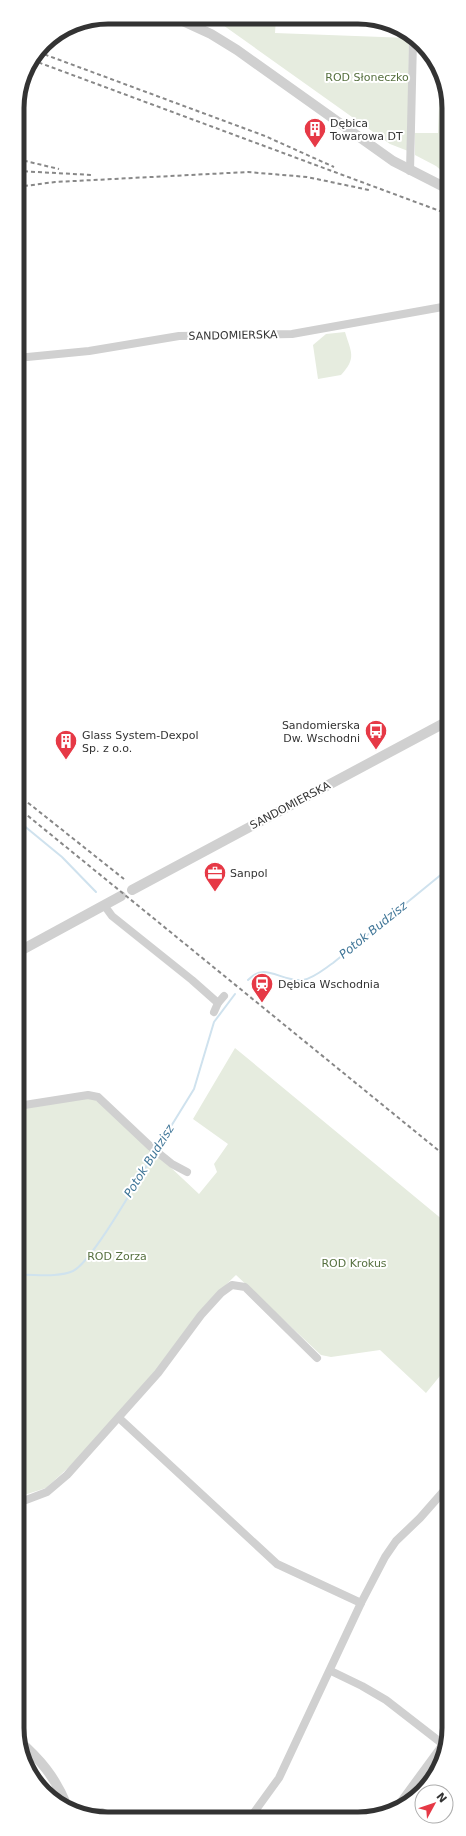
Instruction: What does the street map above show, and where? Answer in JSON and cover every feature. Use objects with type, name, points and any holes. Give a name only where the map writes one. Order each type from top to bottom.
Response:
[{"type":"street","points":[[189,24],[211,34],[237,50],[372,146],[410,171],[442,186]]},
{"type":"street","points":[[410,171],[413,44]]},
{"type":"street","name":"SANDOMIERSKA","points":[[24,357],[89,351],[179,336],[292,334],[442,307]]},
{"type":"street","name":"SANDOMIERSKA","points":[[132,890],[442,724]]},
{"type":"street","points":[[24,949],[121,896]]},
{"type":"street","points":[[104,905],[112,916],[192,980],[218,1003]]},
{"type":"street","points":[[214,1012],[218,1003],[224,996]]},
{"type":"street","points":[[24,1105],[88,1095],[101,1098],[151,1147],[172,1164],[187,1172]]},
{"type":"street","points":[[24,1501],[47,1492],[83,1458],[158,1373],[201,1315],[221,1293],[232,1285],[245,1287],[317,1358]]},
{"type":"street","points":[[119,1418],[277,1564],[361,1603]]},
{"type":"street","points":[[254,1812],[279,1778],[361,1603],[385,1558],[396,1541],[420,1518],[442,1493]]},
{"type":"street","points":[[330,1671],[362,1686],[386,1700],[441,1740]]},
{"type":"street","points":[[27,1748],[50,1772],[64,1800]]},
{"type":"street","points":[[403,1799],[439,1751]]},
{"type":"green space","name":"ROD Słoneczko","points":[[221,24],[276,24],[275,33],[404,38],[409,41],[408,151],[390,144]]},
{"type":"green space","name":"ROD Słoneczko","points":[[440,89],[442,108],[442,171],[436,166],[415,155],[415,133],[438,133]]},
{"type":"green space","points":[[345,332],[351,350],[351,359],[349,364],[341,375],[318,379],[313,345],[326,334]]},
{"type":"green space","points":[[235,1048],[442,1219],[442,1374],[426,1393],[380,1350],[331,1357],[321,1355],[236,1275],[207,1303],[156,1370],[80,1457],[46,1488],[24,1495],[24,1107],[87,1097],[100,1101],[199,1194],[217,1172],[214,1164],[228,1144],[193,1119]]},
{"type":"waterway","points":[[24,826],[62,857],[96,892]]},
{"type":"waterway","name":"Potok Budzisz","points":[[248,980],[261,972],[267,972],[295,980],[303,980],[315,975],[333,963],[442,874]]},
{"type":"waterway","name":"Potok Budzisz","points":[[157,1149],[194,1089],[214,1022],[235,994]]},
{"type":"waterway","name":"Potok Budzisz","points":[[24,1275],[67,1273],[73,1271],[82,1264],[104,1235],[155,1152]]},
{"type":"railway","points":[[43,54],[265,136],[334,167]]},
{"type":"railway","points":[[37,62],[442,212]]},
{"type":"railway","points":[[24,161],[59,169]]},
{"type":"railway","points":[[24,171],[93,175]]},
{"type":"railway","points":[[24,186],[55,182],[248,172],[307,177],[369,190]]},
{"type":"railway","points":[[24,800],[124,879]]},
{"type":"railway","points":[[24,813],[442,1153]]},
{"type":"place","name":"Dębica Towarowa DT","points":[[315,148]]},
{"type":"place","name":"Sandomierska Dw. Wschodni","points":[[376,750]]},
{"type":"place","name":"Glass System-Dexpol Sp. z o.o.","points":[[66,760]]},
{"type":"place","name":"Sanpol","points":[[215,892]]},
{"type":"place","name":"Dębica Wschodnia","points":[[262,1004]]},
{"type":"park label","name":"ROD Zorza","points":[[117,1256]]},
{"type":"park label","name":"ROD Krokus","points":[[354,1263]]}]
